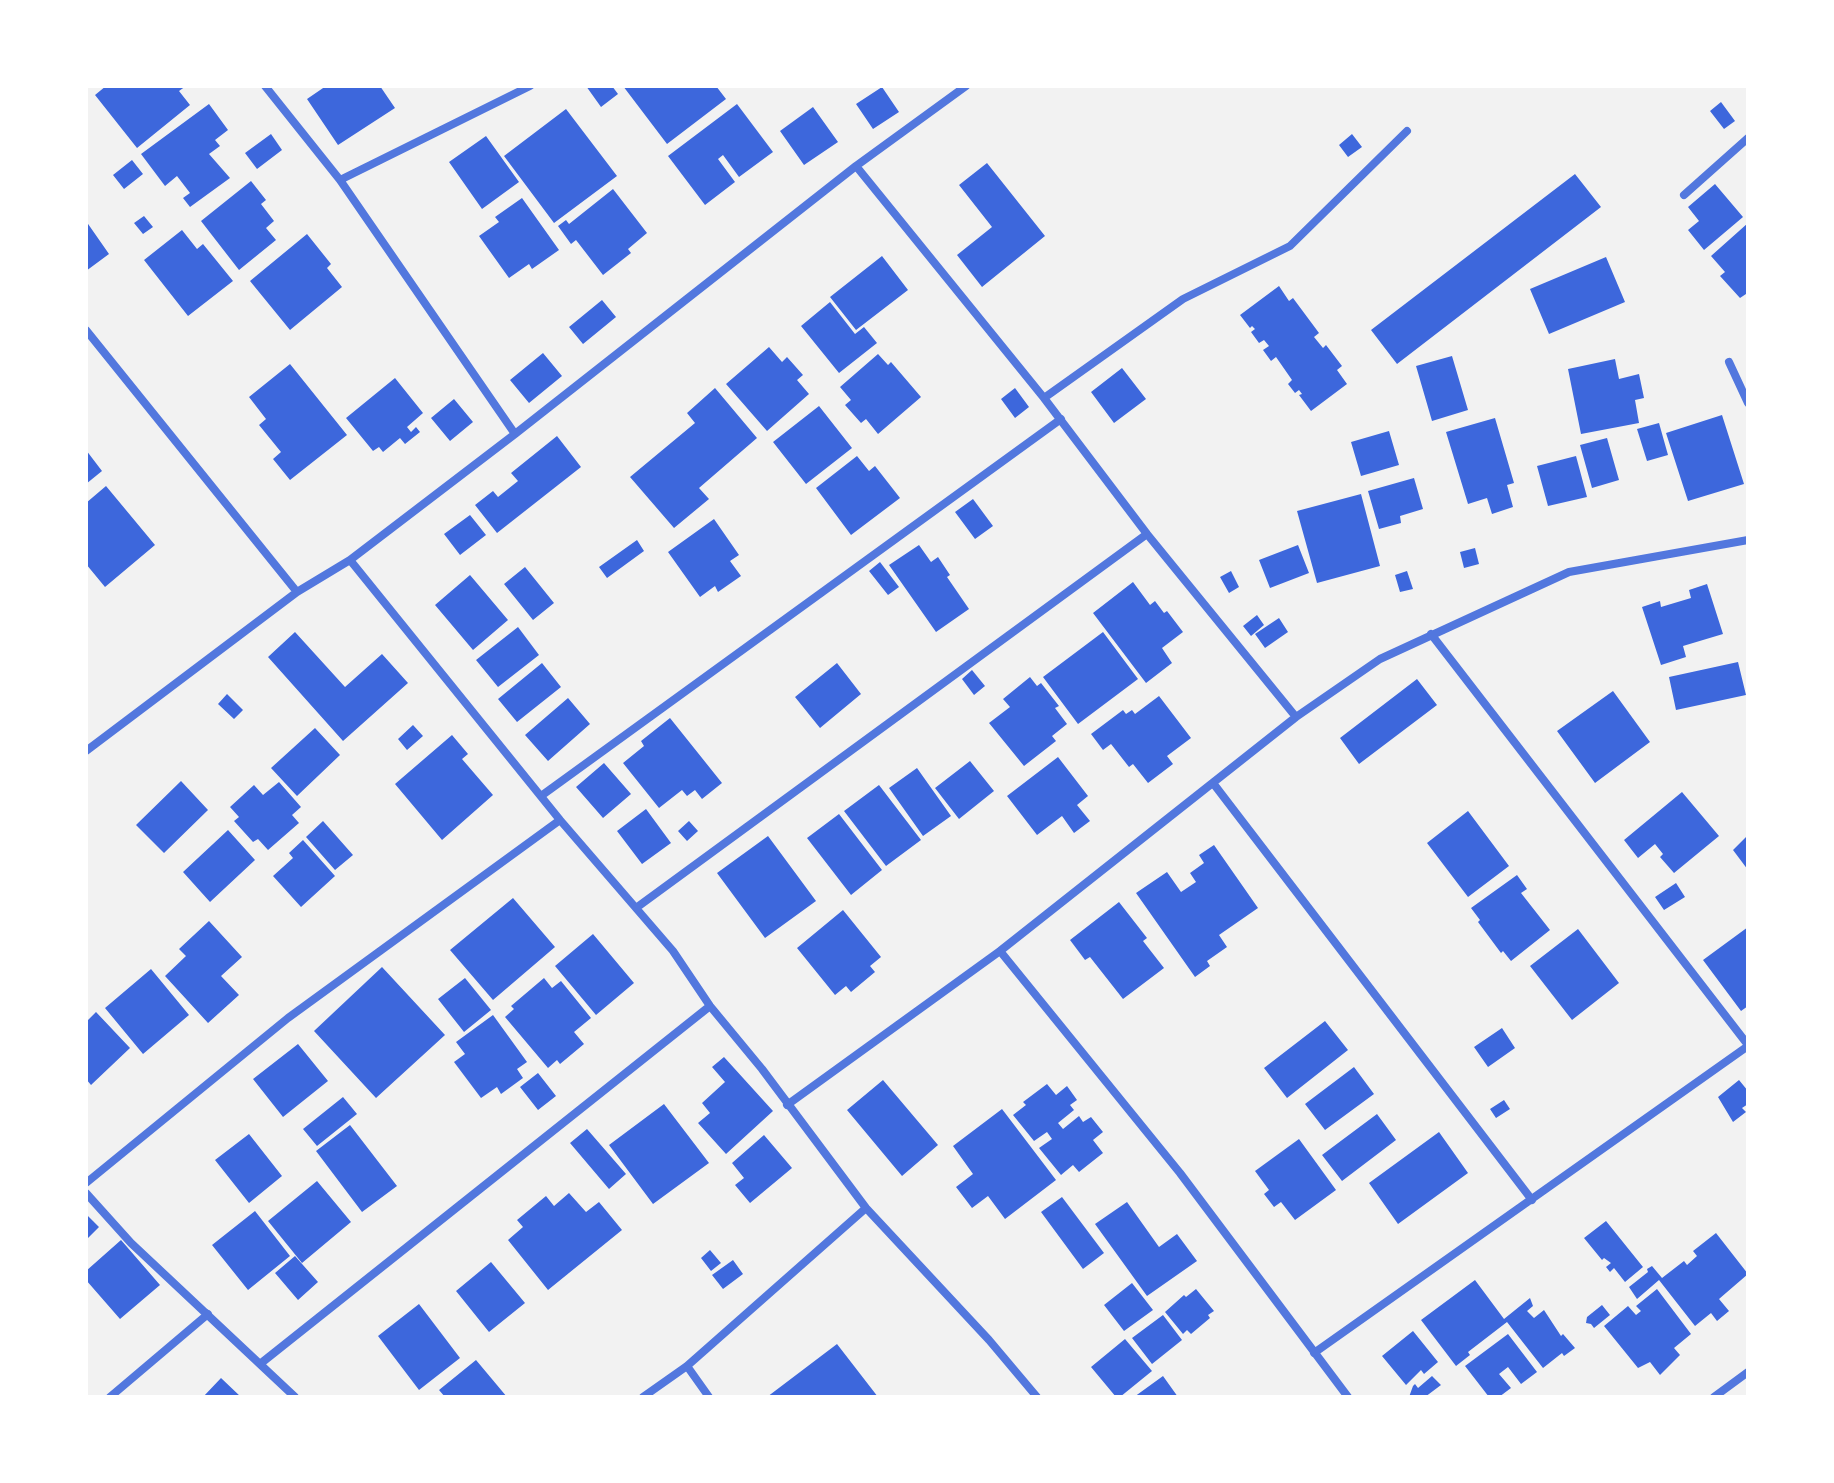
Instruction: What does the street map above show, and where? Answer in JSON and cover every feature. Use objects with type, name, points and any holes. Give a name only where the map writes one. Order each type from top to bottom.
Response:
[{"type":"street","points":[[265,86],[340,180],[515,434]]},
{"type":"street","points":[[340,180],[530,86]]},
{"type":"street","points":[[86,751],[297,592],[350,560],[856,166],[966,86]]},
{"type":"street","points":[[1044,398],[1183,299],[1290,246],[1407,131]]},
{"type":"street","points":[[1684,195],[1748,138]]},
{"type":"street","points":[[856,166],[1296,717]]},
{"type":"street","points":[[86,330],[89,341],[297,592]]},
{"type":"street","points":[[1729,362],[1748,403]]},
{"type":"street","points":[[541,796],[1061,419]]},
{"type":"street","points":[[636,908],[1147,534]]},
{"type":"street","points":[[787,1105],[1000,951],[1296,717],[1380,659],[1569,572],[1748,540]]},
{"type":"street","points":[[350,560],[560,820],[673,951],[710,1006],[762,1069],[866,1208],[989,1340],[1037,1397]]},
{"type":"street","points":[[1314,1353],[1748,1045],[1431,634]]},
{"type":"street","points":[[1213,783],[1532,1200]]},
{"type":"street","points":[[86,1183],[288,1018],[560,820]]},
{"type":"street","points":[[1000,951],[1180,1173],[1348,1397]]},
{"type":"street","points":[[260,1364],[710,1006]]},
{"type":"street","points":[[86,1193],[131,1243],[295,1397]]},
{"type":"street","points":[[643,1397],[687,1366],[866,1208]]},
{"type":"street","points":[[110,1397],[208,1314]]},
{"type":"street","points":[[687,1366],[709,1397]]},
{"type":"street","points":[[1714,1397],[1748,1372]]},
{"type":"building","points":[[106,86],[186,86],[179,91],[190,105],[137,148],[95,95]]},
{"type":"building","points":[[326,86],[380,86],[395,108],[338,145],[307,99]]},
{"type":"building","points":[[586,86],[612,86],[618,94],[601,107]]},
{"type":"building","points":[[623,86],[716,86],[726,99],[667,144]]},
{"type":"building","points":[[882,87],[899,112],[873,129],[856,104]]},
{"type":"building","points":[[1721,102],[1735,121],[1724,129],[1710,111]]},
{"type":"building","points":[[209,104],[228,130],[215,140],[220,146],[209,154],[230,178],[190,207],[183,198],[190,193],[177,176],[165,186],[141,154]]},
{"type":"building","points":[[737,104],[773,152],[739,177],[723,155],[718,159],[735,182],[705,205],[668,156]]},
{"type":"building","points":[[813,107],[838,142],[804,165],[780,131]]},
{"type":"building","points":[[566,109],[617,176],[554,223],[504,156]]},
{"type":"building","points":[[271,134],[282,150],[257,169],[245,153]]},
{"type":"building","points":[[1352,134],[1362,147],[1348,157],[1339,145]]},
{"type":"building","points":[[486,136],[519,182],[482,209],[449,162]]},
{"type":"building","points":[[132,160],[143,174],[124,189],[113,175]]},
{"type":"building","points":[[987,163],[1045,236],[982,287],[957,255],[992,227],[959,185]]},
{"type":"building","points":[[1575,174],[1601,207],[1397,364],[1371,330]]},
{"type":"building","points":[[251,181],[266,200],[261,204],[274,221],[266,228],[276,240],[239,270],[201,221]]},
{"type":"building","points":[[1715,184],[1743,217],[1704,250],[1688,230],[1699,221],[1688,207]]},
{"type":"building","points":[[613,189],[647,233],[628,249],[631,253],[603,275],[576,240],[571,244],[558,226],[566,220],[569,224]]},
{"type":"building","points":[[522,198],[559,250],[532,269],[529,264],[509,278],[479,236],[499,222],[495,217]]},
{"type":"building","points":[[144,216],[153,227],[143,234],[134,223]]},
{"type":"building","points":[[86,221],[109,254],[86,271]]},
{"type":"building","points":[[1748,223],[1748,296],[1746,294],[1740,298],[1720,276],[1725,272],[1711,256]]},
{"type":"building","points":[[182,230],[197,249],[203,244],[233,281],[188,316],[144,260]]},
{"type":"building","points":[[307,234],[331,264],[327,268],[342,287],[290,330],[250,281]]},
{"type":"building","points":[[882,256],[908,290],[856,330],[830,297]]},
{"type":"building","points":[[1606,257],[1625,302],[1549,334],[1530,289]]},
{"type":"building","points":[[1279,286],[1289,301],[1293,298],[1319,333],[1314,337],[1323,348],[1326,345],[1342,366],[1337,370],[1347,384],[1311,411],[1299,395],[1302,394],[1299,390],[1295,393],[1288,384],[1292,380],[1276,357],[1271,361],[1263,350],[1269,346],[1264,340],[1259,343],[1251,332],[1255,329],[1250,328],[1240,315]]},
{"type":"building","points":[[602,300],[616,317],[583,344],[569,327]]},
{"type":"building","points":[[830,302],[855,334],[864,327],[877,343],[839,373],[801,326]]},
{"type":"building","points":[[769,347],[782,362],[787,357],[803,375],[797,380],[809,394],[767,431],[726,384]]},
{"type":"building","points":[[543,353],[562,376],[529,403],[510,380]]},
{"type":"building","points":[[878,354],[888,365],[891,362],[921,397],[878,434],[866,419],[861,423],[845,405],[851,400],[840,387]]},
{"type":"building","points":[[1452,356],[1468,410],[1432,421],[1416,366]]},
{"type":"building","points":[[1615,359],[1619,379],[1639,374],[1644,398],[1635,400],[1639,423],[1581,434],[1568,369]]},
{"type":"building","points":[[290,364],[347,435],[290,480],[273,459],[281,452],[259,425],[266,419],[249,397]]},
{"type":"building","points":[[1122,368],[1146,399],[1114,423],[1091,392]]},
{"type":"building","points":[[395,378],[423,413],[407,427],[411,432],[416,427],[420,432],[405,444],[400,438],[383,452],[379,447],[373,451],[346,418]]},
{"type":"building","points":[[715,388],[757,438],[699,488],[709,499],[674,528],[630,477],[695,423],[687,413]]},
{"type":"building","points":[[1015,388],[1029,407],[1015,418],[1001,399]]},
{"type":"building","points":[[454,399],[473,422],[450,441],[431,418]]},
{"type":"building","points":[[819,406],[852,448],[806,484],[773,442]]},
{"type":"building","points":[[1722,415],[1744,484],[1688,501],[1666,433]]},
{"type":"building","points":[[1495,418],[1514,483],[1507,485],[1513,507],[1492,514],[1487,498],[1468,504],[1446,432]]},
{"type":"building","points":[[1659,423],[1668,455],[1647,461],[1637,429]]},
{"type":"building","points":[[1389,431],[1399,465],[1361,476],[1351,442]]},
{"type":"building","points":[[557,436],[581,467],[497,533],[475,505],[493,491],[498,497],[518,481],[511,473]]},
{"type":"building","points":[[1607,438],[1619,480],[1592,488],[1580,445]]},
{"type":"building","points":[[86,450],[102,471],[86,484]]},
{"type":"building","points":[[857,456],[869,471],[875,466],[900,498],[851,535],[816,488]]},
{"type":"building","points":[[1576,456],[1587,497],[1548,506],[1537,466]]},
{"type":"building","points":[[1414,478],[1423,509],[1400,516],[1401,523],[1379,529],[1368,491]]},
{"type":"building","points":[[106,486],[155,545],[105,587],[86,564],[86,503]]},
{"type":"building","points":[[1361,494],[1380,566],[1317,583],[1297,511]]},
{"type":"building","points":[[973,499],[993,526],[975,539],[955,512]]},
{"type":"building","points":[[470,515],[486,535],[460,555],[444,534]]},
{"type":"building","points":[[714,519],[739,555],[730,561],[741,576],[718,592],[715,586],[700,597],[668,552]]},
{"type":"building","points":[[637,540],[644,551],[607,578],[599,567]]},
{"type":"building","points":[[919,545],[931,562],[938,557],[950,575],[947,577],[969,609],[936,632],[889,565]]},
{"type":"building","points":[[1298,545],[1309,573],[1270,588],[1259,560]]},
{"type":"building","points":[[1475,548],[1479,564],[1464,568],[1460,552]]},
{"type":"building","points":[[880,562],[899,587],[888,595],[869,571]]},
{"type":"building","points":[[525,567],[554,603],[533,620],[504,584]]},
{"type":"building","points":[[1231,571],[1239,587],[1229,593],[1220,577]]},
{"type":"building","points":[[1407,571],[1413,589],[1400,592],[1395,575]]},
{"type":"building","points":[[470,575],[508,620],[473,650],[435,605]]},
{"type":"building","points":[[1133,582],[1150,605],[1155,601],[1183,632],[1162,648],[1172,663],[1146,683],[1093,613]]},
{"type":"building","points":[[1707,584],[1723,634],[1683,646],[1686,657],[1661,665],[1642,607],[1660,601],[1661,607],[1691,598],[1689,590]]},
{"type":"building","points":[[1257,615],[1264,625],[1251,636],[1243,626]]},
{"type":"building","points":[[1279,618],[1288,632],[1265,648],[1255,634]]},
{"type":"building","points":[[518,627],[539,655],[498,687],[476,660]]},
{"type":"building","points":[[295,632],[345,687],[382,654],[408,683],[343,741],[268,657]]},
{"type":"building","points":[[1103,632],[1138,679],[1078,724],[1043,677]]},
{"type":"building","points":[[1738,662],[1746,695],[1676,710],[1669,677]]},
{"type":"building","points":[[542,663],[561,687],[517,722],[498,699]]},
{"type":"building","points":[[837,663],[861,694],[820,728],[795,697]]},
{"type":"building","points":[[972,670],[985,686],[974,695],[962,679]]},
{"type":"building","points":[[1030,677],[1037,686],[1041,683],[1059,706],[1055,708],[1067,724],[1052,736],[1056,741],[1024,766],[989,723],[1010,707],[1003,699]]},
{"type":"building","points":[[1417,679],[1437,705],[1359,764],[1340,738]]},
{"type":"building","points":[[1613,691],[1650,742],[1595,783],[1557,731]]},
{"type":"building","points":[[227,694],[243,710],[234,719],[218,704]]},
{"type":"building","points":[[1159,696],[1191,738],[1167,756],[1173,764],[1148,783],[1133,764],[1129,767],[1111,744],[1103,750],[1091,734],[1123,710],[1126,714],[1132,710],[1135,714]]},
{"type":"building","points":[[568,698],[590,724],[548,761],[525,735]]},
{"type":"building","points":[[670,718],[722,783],[702,799],[695,790],[687,796],[682,790],[659,808],[623,763],[644,746],[641,741]]},
{"type":"building","points":[[413,725],[423,736],[407,750],[398,739]]},
{"type":"building","points":[[315,728],[340,755],[297,796],[271,768]]},
{"type":"building","points":[[452,735],[468,754],[462,759],[493,795],[442,840],[395,784]]},
{"type":"building","points":[[1058,757],[1088,796],[1077,805],[1090,821],[1074,833],[1062,816],[1037,835],[1007,796]]},
{"type":"building","points":[[970,761],[994,791],[959,819],[935,788]]},
{"type":"building","points":[[604,763],[631,794],[603,818],[576,787]]},
{"type":"building","points":[[917,768],[951,816],[923,836],[889,788]]},
{"type":"building","points":[[181,781],[208,810],[164,853],[136,825]]},
{"type":"building","points":[[279,782],[301,807],[292,815],[299,823],[268,850],[258,839],[253,842],[234,821],[239,817],[230,807],[254,785],[263,795]]},
{"type":"building","points":[[879,785],[921,840],[886,866],[844,811]]},
{"type":"building","points":[[1682,792],[1719,836],[1674,873],[1660,857],[1663,854],[1655,844],[1638,858],[1624,840]]},
{"type":"building","points":[[646,809],[671,843],[642,864],[617,831]]},
{"type":"building","points":[[1468,811],[1509,866],[1468,897],[1427,843]]},
{"type":"building","points":[[839,814],[882,870],[851,895],[807,838]]},
{"type":"building","points":[[323,821],[353,855],[335,870],[306,837]]},
{"type":"building","points":[[689,821],[698,831],[687,841],[678,831]]},
{"type":"building","points":[[228,830],[255,860],[210,902],[183,872]]},
{"type":"building","points":[[1748,835],[1748,870],[1733,850]]},
{"type":"building","points":[[768,836],[816,901],[765,938],[717,873]]},
{"type":"building","points":[[303,840],[335,876],[301,907],[273,876],[293,858],[289,853]]},
{"type":"building","points":[[1214,845],[1258,908],[1219,935],[1227,947],[1207,961],[1210,966],[1195,977],[1136,893],[1167,872],[1181,892],[1196,882],[1190,873],[1204,863],[1199,855]]},
{"type":"building","points":[[1517,875],[1527,889],[1521,893],[1550,930],[1511,961],[1503,951],[1501,953],[1471,908]]},
{"type":"building","points":[[1676,883],[1685,897],[1664,910],[1655,897]]},
{"type":"building","points":[[513,898],[555,947],[493,1000],[450,950]]},
{"type":"building","points":[[1119,902],[1147,938],[1143,941],[1164,968],[1123,999],[1090,957],[1085,960],[1070,940]]},
{"type":"building","points":[[843,910],[881,957],[870,966],[875,972],[851,992],[846,986],[835,995],[797,948]]},
{"type":"building","points":[[209,921],[242,957],[221,976],[239,995],[208,1023],[165,976],[186,956],[179,949]]},
{"type":"building","points":[[1748,927],[1748,1006],[1741,1011],[1703,960]]},
{"type":"building","points":[[1578,929],[1619,983],[1572,1020],[1530,966]]},
{"type":"building","points":[[593,934],[634,983],[596,1015],[555,966]]},
{"type":"building","points":[[382,967],[445,1035],[376,1098],[314,1031]]},
{"type":"building","points":[[151,969],[189,1015],[143,1054],[105,1008]]},
{"type":"building","points":[[465,978],[491,1010],[464,1032],[438,999]]},
{"type":"building","points":[[544,978],[552,988],[561,981],[591,1018],[574,1032],[584,1044],[560,1064],[557,1060],[548,1068],[505,1017],[514,1009],[511,1006]]},
{"type":"building","points":[[96,1012],[130,1048],[91,1085],[86,1079],[86,1022]]},
{"type":"building","points":[[493,1015],[527,1062],[517,1069],[523,1078],[501,1094],[497,1087],[481,1098],[454,1062],[465,1054],[456,1042]]},
{"type":"building","points":[[1325,1021],[1348,1050],[1287,1098],[1264,1068]]},
{"type":"building","points":[[1502,1028],[1515,1048],[1488,1067],[1474,1047]]},
{"type":"building","points":[[298,1044],[328,1081],[283,1117],[253,1079]]},
{"type":"building","points":[[724,1057],[773,1111],[726,1154],[698,1123],[710,1113],[702,1103],[725,1082],[712,1067]]},
{"type":"building","points":[[1354,1067],[1374,1094],[1325,1130],[1305,1104]]},
{"type":"building","points":[[538,1073],[556,1096],[538,1110],[520,1087]]},
{"type":"building","points":[[883,1080],[938,1145],[902,1176],[847,1110]]},
{"type":"building","points":[[1739,1080],[1748,1091],[1748,1104],[1742,1108],[1746,1112],[1733,1122],[1718,1097]]},
{"type":"building","points":[[1047,1084],[1056,1095],[1067,1086],[1077,1100],[1070,1105],[1074,1110],[1058,1123],[1063,1129],[1079,1116],[1083,1122],[1091,1117],[1103,1132],[1093,1140],[1103,1153],[1079,1172],[1073,1165],[1061,1175],[1039,1148],[1052,1139],[1047,1132],[1034,1141],[1013,1115],[1026,1105],[1023,1102]]},
{"type":"building","points":[[343,1097],[357,1114],[317,1146],[303,1129]]},
{"type":"building","points":[[1504,1100],[1510,1109],[1496,1118],[1490,1109]]},
{"type":"building","points":[[664,1104],[709,1163],[653,1204],[609,1145]]},
{"type":"building","points":[[1002,1109],[1056,1180],[1005,1219],[988,1196],[972,1208],[956,1187],[973,1174],[953,1146]]},
{"type":"building","points":[[1377,1114],[1396,1140],[1342,1181],[1322,1155]]},
{"type":"building","points":[[350,1125],[397,1186],[362,1212],[316,1151]]},
{"type":"building","points":[[587,1129],[626,1174],[609,1189],[570,1143]]},
{"type":"building","points":[[1439,1132],[1468,1173],[1398,1224],[1369,1183]]},
{"type":"building","points":[[249,1134],[282,1176],[249,1203],[215,1160]]},
{"type":"building","points":[[764,1135],[792,1168],[750,1203],[735,1185],[744,1178],[732,1163]]},
{"type":"building","points":[[1299,1139],[1336,1190],[1295,1220],[1281,1202],[1274,1207],[1264,1194],[1269,1190],[1255,1171]]},
{"type":"building","points":[[317,1181],[351,1222],[302,1263],[268,1221]]},
{"type":"building","points":[[569,1193],[586,1212],[599,1202],[622,1230],[548,1290],[508,1240],[523,1227],[517,1220],[546,1196],[554,1206]]},
{"type":"building","points":[[1062,1197],[1104,1253],[1083,1269],[1041,1212]]},
{"type":"building","points":[[1127,1202],[1159,1247],[1177,1234],[1197,1261],[1147,1296],[1095,1224]]},
{"type":"building","points":[[255,1211],[290,1256],[248,1290],[212,1245]]},
{"type":"building","points":[[86,1214],[99,1227],[86,1240]]},
{"type":"building","points":[[1606,1221],[1643,1267],[1625,1282],[1614,1268],[1610,1272],[1606,1267],[1611,1263],[1604,1258],[1602,1260],[1584,1238]]},
{"type":"building","points":[[1716,1233],[1748,1274],[1719,1299],[1729,1311],[1717,1321],[1711,1313],[1695,1326],[1659,1280],[1637,1299],[1629,1287],[1648,1272],[1647,1269],[1652,1266],[1662,1278],[1684,1261],[1687,1265],[1697,1256],[1693,1251]]},
{"type":"building","points":[[121,1240],[160,1285],[120,1319],[86,1280],[86,1271]]},
{"type":"building","points":[[710,1250],[721,1263],[711,1271],[701,1258]]},
{"type":"building","points":[[295,1256],[318,1282],[298,1300],[275,1273]]},
{"type":"building","points":[[733,1260],[743,1274],[723,1289],[712,1275]]},
{"type":"building","points":[[491,1262],[525,1303],[489,1332],[456,1291]]},
{"type":"building","points":[[1475,1280],[1504,1319],[1530,1298],[1533,1306],[1527,1311],[1534,1318],[1544,1310],[1561,1336],[1563,1334],[1575,1348],[1564,1356],[1562,1353],[1543,1368],[1507,1322],[1468,1352],[1470,1355],[1456,1366],[1421,1320]]},
{"type":"building","points":[[1132,1283],[1153,1310],[1124,1331],[1104,1305]]},
{"type":"building","points":[[1196,1289],[1214,1311],[1191,1334],[1187,1330],[1183,1334],[1165,1312]]},
{"type":"building","points":[[1657,1289],[1691,1334],[1674,1348],[1680,1355],[1660,1375],[1650,1362],[1638,1368],[1604,1326],[1628,1306],[1636,1315],[1641,1311],[1636,1306]]},
{"type":"building","points":[[419,1304],[460,1358],[419,1390],[378,1336]]},
{"type":"building","points":[[1602,1305],[1610,1315],[1594,1328],[1586,1323],[1587,1317]]},
{"type":"building","points":[[1163,1315],[1182,1340],[1152,1364],[1132,1338]]},
{"type":"building","points":[[1413,1331],[1438,1362],[1424,1374],[1421,1370],[1406,1385],[1382,1356]]},
{"type":"building","points":[[1508,1334],[1537,1372],[1521,1384],[1508,1367],[1499,1374],[1511,1388],[1499,1397],[1489,1397],[1465,1366]]},
{"type":"building","points":[[1125,1339],[1152,1371],[1116,1397],[1091,1367]]},
{"type":"building","points":[[837,1344],[878,1397],[767,1397]]},
{"type":"building","points":[[476,1360],[507,1397],[445,1397],[439,1390]]},
{"type":"building","points":[[1163,1376],[1178,1397],[1134,1397]]},
{"type":"building","points":[[1432,1376],[1441,1385],[1425,1397],[1409,1397],[1415,1384],[1418,1388]]},
{"type":"building","points":[[221,1378],[241,1397],[203,1397]]}]
